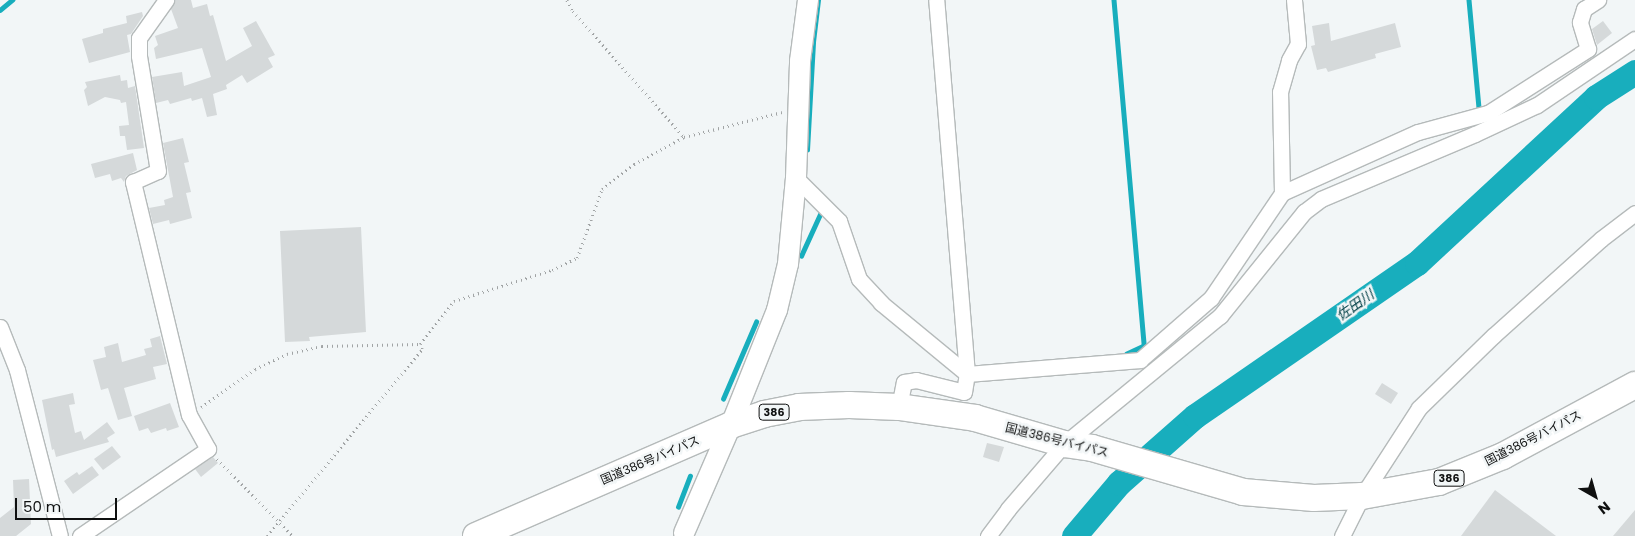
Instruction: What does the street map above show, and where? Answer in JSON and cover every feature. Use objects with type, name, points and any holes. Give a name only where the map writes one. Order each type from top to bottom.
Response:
[{"type":"highway","name":"国道386号バイパス","points":[[476,536],[732,425],[764,414],[799,407],[849,405],[899,407],[975,418],[1064,444],[1092,448],[1243,492],[1314,498],[1362,496],[1439,482],[1494,460],[1635,385]]},
{"type":"street","points":[[80,536],[208,449],[189,415],[133,182],[158,171],[139,56],[139,38],[166,0]]},
{"type":"street","points":[[684,534],[732,425],[777,310],[788,264],[796,178],[800,61],[808,0]]},
{"type":"street","points":[[899,407],[904,382],[916,380],[964,392],[967,374],[936,0]]},
{"type":"street","points":[[1282,193],[1280,92],[1290,60],[1298,44],[1294,0]]},
{"type":"street","points":[[796,178],[839,221],[859,279],[881,303],[967,374],[1140,360],[1211,298],[1282,193],[1418,132],[1488,113],[1588,49],[1580,22],[1584,9],[1598,0]]},
{"type":"street","points":[[988,536],[1008,509],[1064,444],[1220,316],[1304,212],[1321,199],[1537,105],[1635,39]]},
{"type":"street","points":[[1342,536],[1362,496],[1419,408],[1493,336],[1601,238],[1635,213]]},
{"type":"street","points":[[0,327],[17,370],[60,536]]},
{"type":"path","points":[[567,0],[573,11],[684,137]]},
{"type":"path","points":[[420,344],[454,301],[552,270],[577,258],[602,189],[634,164],[684,137],[799,108]]},
{"type":"path","points":[[189,415],[255,369],[287,354],[322,346],[420,344]]},
{"type":"path","points":[[267,536],[422,349],[420,344]]},
{"type":"path","points":[[208,449],[294,536]]},
{"type":"building","points":[[175,0],[191,0],[193,8],[207,4],[210,16],[213,15],[226,61],[252,46],[243,28],[256,21],[275,55],[268,58],[273,67],[247,83],[242,75],[226,85],[227,89],[213,94],[217,115],[207,117],[202,98],[192,101],[191,98],[170,104],[168,100],[156,103],[152,77],[182,72],[184,86],[211,77],[202,48],[156,59],[154,48],[158,45],[155,36],[178,28],[171,9]]},
{"type":"building","points":[[142,12],[143,16],[131,34],[127,35],[130,52],[89,63],[82,39],[103,33],[103,29],[127,23],[126,16]]},
{"type":"building","points":[[1603,21],[1612,33],[1597,45],[1592,29]]},
{"type":"building","points":[[1329,23],[1331,41],[1395,23],[1401,47],[1375,54],[1376,58],[1328,72],[1326,68],[1317,70],[1311,46],[1315,45],[1312,26]]},
{"type":"building","points":[[120,75],[121,81],[127,80],[128,88],[135,86],[144,148],[127,150],[125,136],[120,136],[119,126],[129,125],[126,102],[121,103],[120,100],[105,97],[88,106],[84,90],[87,87],[85,82]]},
{"type":"building","points":[[183,138],[189,162],[184,163],[191,192],[186,193],[192,218],[170,224],[169,220],[153,224],[149,208],[165,205],[164,200],[173,197],[163,143]]},
{"type":"building","points":[[133,153],[137,170],[126,176],[124,182],[121,178],[112,181],[110,174],[95,178],[91,164]]},
{"type":"building","points":[[361,227],[366,332],[309,337],[310,341],[285,342],[280,231]]},
{"type":"building","points":[[160,336],[167,364],[153,367],[156,379],[124,388],[132,416],[118,420],[108,388],[101,390],[93,360],[106,357],[104,347],[118,343],[122,362],[146,355],[144,349],[152,347],[150,339]]},
{"type":"building","points":[[1382,383],[1398,393],[1391,404],[1375,394]]},
{"type":"building","points":[[73,393],[75,404],[69,405],[75,433],[81,431],[84,440],[107,422],[115,433],[107,438],[109,442],[56,457],[54,449],[52,450],[42,400]]},
{"type":"building","points":[[170,403],[179,427],[167,431],[166,428],[151,433],[148,428],[139,431],[134,416]]},
{"type":"building","points":[[987,443],[1004,447],[999,462],[983,457]]},
{"type":"building","points":[[112,446],[121,457],[103,470],[94,459]]},
{"type":"building","points":[[213,457],[218,463],[201,477],[195,469]]},
{"type":"building","points":[[92,466],[99,475],[73,494],[64,481],[77,472],[79,475]]},
{"type":"building","points":[[29,479],[31,524],[16,536],[0,536],[0,518],[14,507],[13,480]]},
{"type":"building","points":[[1495,490],[1556,536],[1461,536]]},
{"type":"building","points":[[1635,510],[1635,536],[1613,536]]},
{"type":"waterway","points":[[0,10],[12,0]]},
{"type":"waterway","points":[[807,150],[813,42],[818,0]]},
{"type":"waterway","points":[[1114,0],[1144,346],[1127,354]]},
{"type":"waterway","points":[[1469,0],[1479,107]]},
{"type":"waterway","name":"佐田川","points":[[1074,536],[1119,483],[1195,416],[1417,263],[1596,97],[1635,72]]},
{"type":"waterway","points":[[801,256],[822,210]]},
{"type":"waterway","points":[[723,399],[756,322]]},
{"type":"waterway","points":[[678,507],[690,476]]}]
